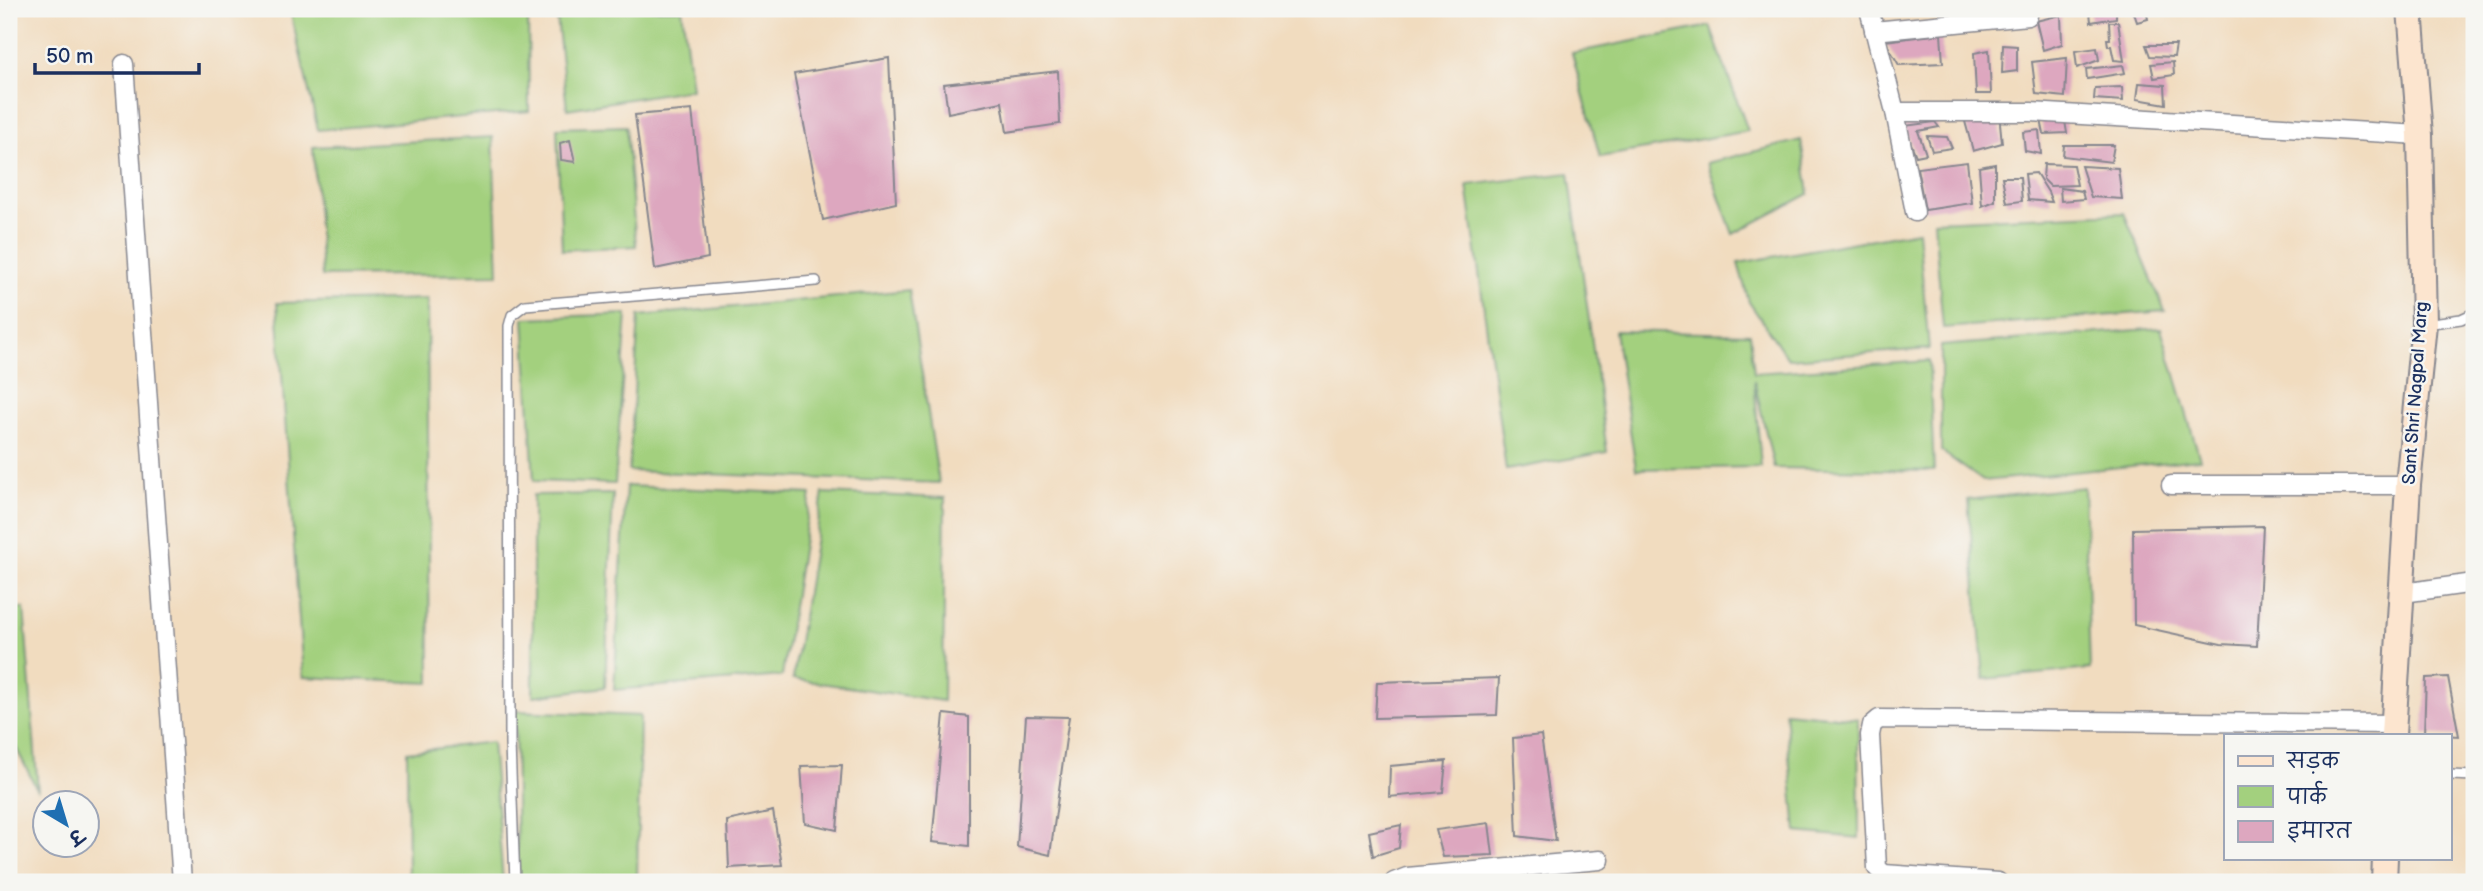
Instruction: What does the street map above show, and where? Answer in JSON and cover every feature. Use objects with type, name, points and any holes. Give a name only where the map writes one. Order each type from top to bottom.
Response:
[{"type":"main road","name":"Sant Shri Nagpal Marg","points":[[2393,729],[2408,485],[2424,324],[2420,135],[2410,9]]},
{"type":"main road","points":[[2384,882],[2385,860]]},
{"type":"street","points":[[1869,9],[1895,112],[1915,212]]},
{"type":"street","points":[[1874,31],[2028,16]]},
{"type":"street","points":[[124,64],[182,882]]},
{"type":"street","points":[[1895,112],[2031,112],[2420,135]]},
{"type":"street","points":[[2171,485],[2408,485]]},
{"type":"street","points":[[2403,593],[2474,583]]},
{"type":"street","points":[[1998,882],[1884,874],[1877,868],[1870,735],[1872,725],[1879,719],[2393,729]]},
{"type":"street","points":[[1394,882],[1406,877],[1601,860]]},
{"type":"lane","points":[[515,882],[510,744],[509,326],[512,315],[525,305],[816,281]]},
{"type":"lane","points":[[2424,324],[2461,319],[2474,313]]},
{"type":"lane","points":[[2452,775],[2474,776]]},
{"type":"green space","points":[[528,9],[529,111],[318,130],[290,10]]},
{"type":"green space","points":[[556,9],[682,9],[692,89],[567,109]]},
{"type":"green space","points":[[1710,26],[1748,131],[1600,157],[1572,53]]},
{"type":"green space","points":[[626,126],[636,246],[562,250],[557,128]]},
{"type":"green space","points":[[493,137],[498,274],[322,276],[313,147]]},
{"type":"green space","points":[[1801,140],[1809,194],[1733,234],[1707,163]]},
{"type":"green space","points":[[1569,173],[1607,452],[1506,470],[1467,185]]},
{"type":"green space","points":[[2124,213],[2165,311],[1943,328],[1934,221]]},
{"type":"green space","points":[[1918,231],[1929,349],[1788,359],[1749,302],[1738,263]]},
{"type":"green space","points":[[909,290],[939,483],[629,471],[639,316]]},
{"type":"green space","points":[[427,299],[430,683],[303,677],[277,303]]},
{"type":"green space","points":[[627,314],[615,484],[534,481],[524,318]]},
{"type":"green space","points":[[2161,328],[2200,459],[1983,481],[1941,451],[1941,346]]},
{"type":"green space","points":[[1615,331],[1750,334],[1754,373],[1929,361],[1934,471],[1774,468],[1754,380],[1761,467],[1636,469]]},
{"type":"green space","points":[[626,486],[811,494],[782,676],[614,690]]},
{"type":"green space","points":[[2084,487],[2090,669],[1984,679],[1968,500]]},
{"type":"green space","points":[[823,493],[945,498],[943,701],[793,679]]},
{"type":"green space","points":[[613,494],[605,687],[533,696],[533,495]]},
{"type":"green space","points":[[24,608],[38,790],[9,734],[9,609]]},
{"type":"green space","points":[[515,711],[640,716],[637,882],[517,882]]},
{"type":"green space","points":[[1785,712],[1858,719],[1859,838],[1796,832]]},
{"type":"green space","points":[[492,742],[503,882],[408,882],[407,752]]},
{"type":"building","points":[[2146,9],[2148,19],[2137,22],[2133,10]]},
{"type":"building","points":[[2116,10],[2116,18],[2091,22],[2090,11]]},
{"type":"building","points":[[2061,15],[2062,44],[2043,50],[2036,21]]},
{"type":"building","points":[[2109,22],[2118,22],[2124,61],[2114,60],[2111,46],[2108,46]]},
{"type":"building","points":[[1941,34],[1943,63],[1899,65],[1885,41]]},
{"type":"building","points":[[2003,45],[2017,46],[2017,71],[2002,73]]},
{"type":"building","points":[[2146,45],[2176,45],[2174,57],[2150,56]]},
{"type":"building","points":[[2097,48],[2099,60],[2077,68],[2075,51]]},
{"type":"building","points":[[1989,50],[1991,94],[1976,94],[1974,53]]},
{"type":"building","points":[[889,58],[896,203],[823,220],[794,74]]},
{"type":"building","points":[[2067,58],[2065,97],[2036,94],[2032,62]]},
{"type":"building","points":[[2173,62],[2174,75],[2154,78],[2151,64]]},
{"type":"building","points":[[2123,65],[2125,73],[2087,79],[2086,69]]},
{"type":"building","points":[[1058,71],[1060,124],[1007,132],[1002,102],[948,113],[944,84]]},
{"type":"building","points":[[2139,83],[2165,85],[2166,104],[2137,99]]},
{"type":"building","points":[[2122,87],[2123,101],[2094,99],[2095,88]]},
{"type":"building","points":[[692,110],[708,258],[655,269],[635,115]]},
{"type":"building","points":[[1999,113],[2002,143],[1973,151],[1963,114]]},
{"type":"building","points":[[2041,120],[2065,121],[2067,133],[2044,134]]},
{"type":"building","points":[[1935,122],[1939,127],[1918,131],[1926,154],[1916,156],[1904,126]]},
{"type":"building","points":[[2039,130],[2041,154],[2025,151],[2023,132]]},
{"type":"building","points":[[1927,136],[1947,137],[1952,148],[1932,151]]},
{"type":"building","points":[[570,140],[575,162],[561,160],[560,143]]},
{"type":"building","points":[[2064,145],[2114,145],[2111,162],[2063,156]]},
{"type":"building","points":[[1967,162],[1972,203],[1925,210],[1917,168]]},
{"type":"building","points":[[1995,164],[1995,201],[1982,206],[1979,167]]},
{"type":"building","points":[[2044,164],[2073,165],[2077,185],[2050,186],[2043,179]]},
{"type":"building","points":[[2081,166],[2118,168],[2122,199],[2091,197]]},
{"type":"building","points":[[2036,173],[2052,202],[2028,200],[2025,174]]},
{"type":"building","points":[[2002,177],[2020,177],[2022,201],[2007,203]]},
{"type":"building","points":[[2060,188],[2082,191],[2084,199],[2061,201]]},
{"type":"building","points":[[2263,526],[2257,646],[2221,644],[2134,625],[2133,529]]},
{"type":"building","points":[[2448,677],[2459,736],[2424,734],[2426,678]]},
{"type":"building","points":[[1499,678],[1497,715],[1375,718],[1377,682]]},
{"type":"building","points":[[944,714],[969,717],[969,846],[932,842]]},
{"type":"building","points":[[1026,716],[1069,717],[1050,855],[1017,847]]},
{"type":"building","points":[[1541,735],[1556,841],[1517,836],[1513,738]]},
{"type":"building","points":[[1446,761],[1443,792],[1389,797],[1390,766]]},
{"type":"building","points":[[842,765],[837,830],[805,823],[801,766]]},
{"type":"building","points":[[773,811],[782,865],[729,868],[727,821]]},
{"type":"building","points":[[1489,823],[1493,855],[1443,857],[1436,830]]},
{"type":"building","points":[[1401,825],[1399,848],[1373,856],[1369,832]]}]
